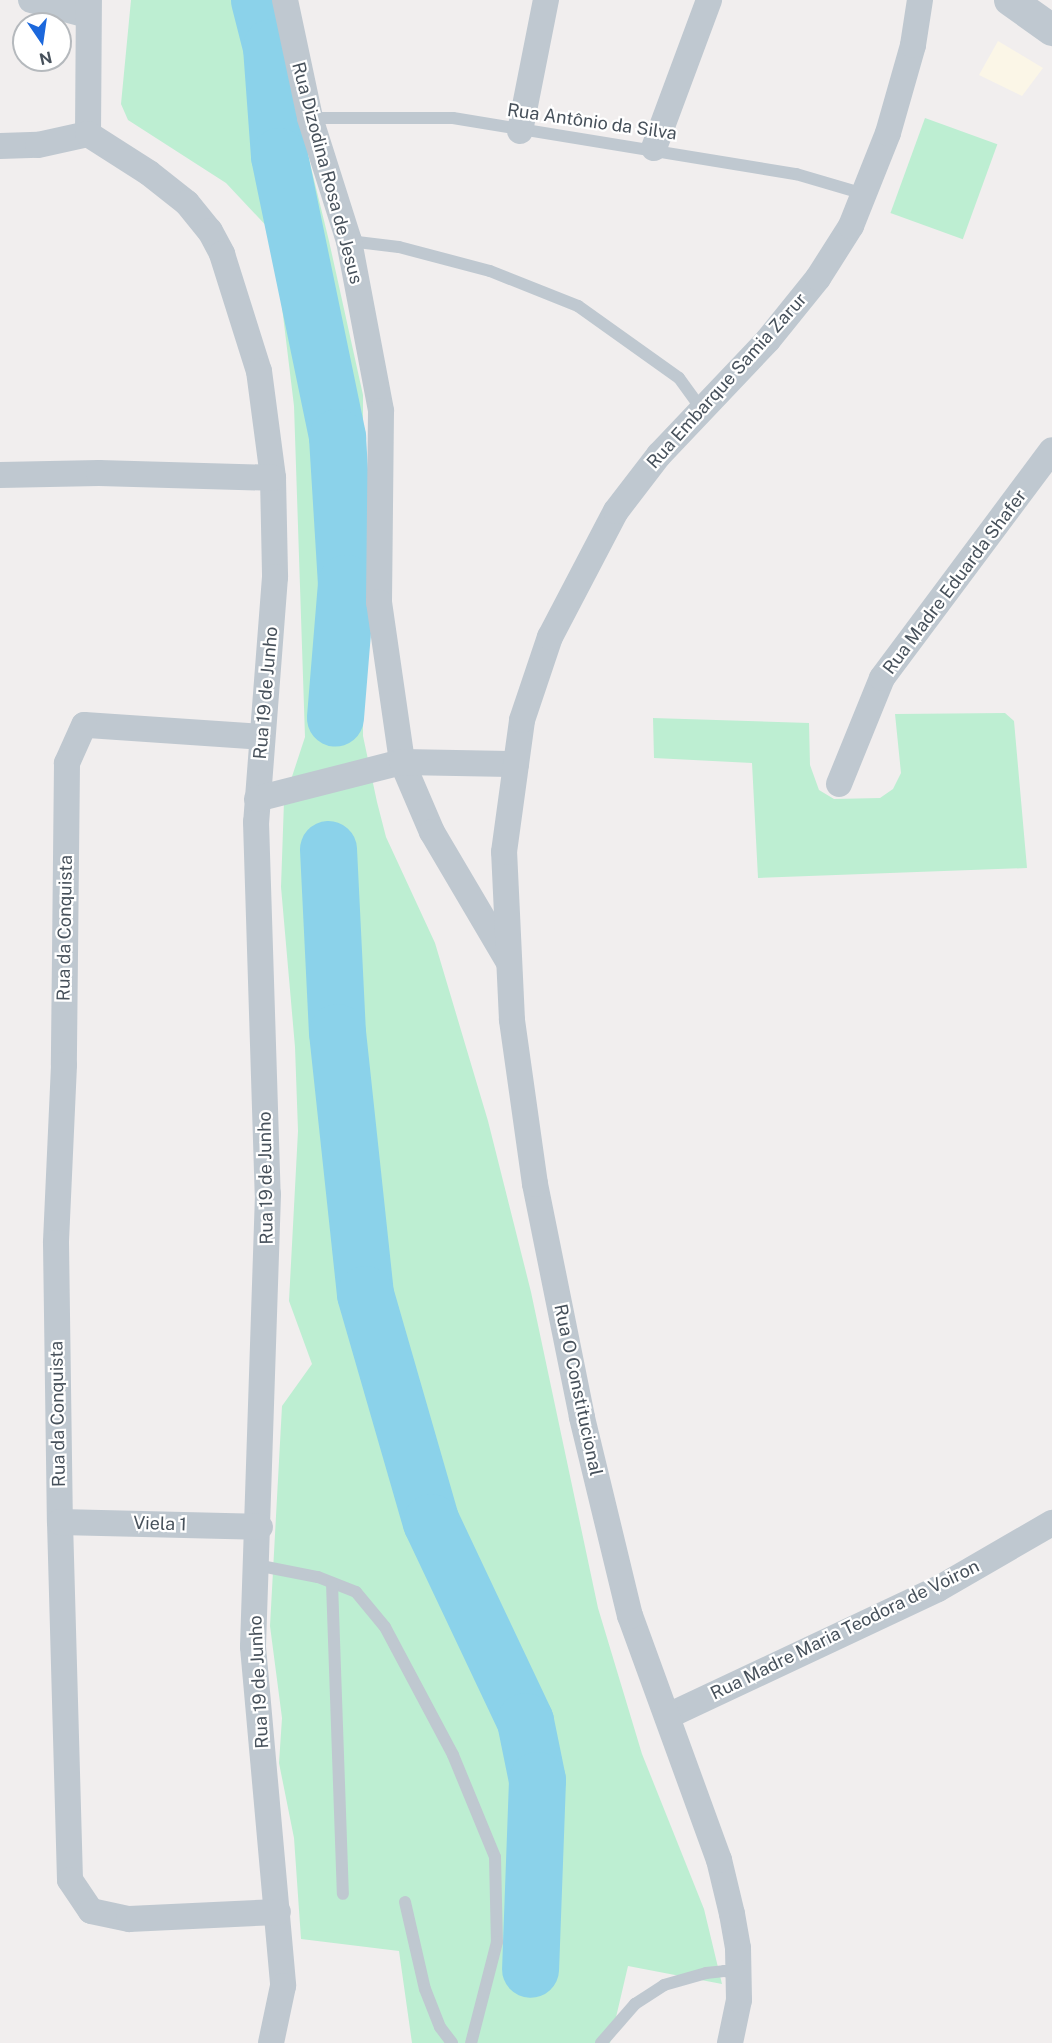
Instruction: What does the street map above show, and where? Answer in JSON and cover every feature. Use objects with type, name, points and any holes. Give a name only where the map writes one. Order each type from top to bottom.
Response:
[{"type":"street","points":[[0,146],[38,144],[88,134],[88,7],[31,0]]},
{"type":"street","name":"Rua Dizodina Rosa de Jesus","points":[[285,0],[310,118],[349,241],[381,411],[380,602],[402,762],[432,832],[509,964]]},
{"type":"street","points":[[520,131],[546,0]]},
{"type":"street","points":[[654,148],[709,0]]},
{"type":"street","name":"Rua Embarque Samia Zarur","points":[[522,720],[550,637],[616,511],[659,455],[703,411],[818,278],[851,226],[888,133],[913,45],[920,0]]},
{"type":"street","points":[[1010,0],[1052,30]]},
{"type":"street","name":"Rua 19 de Junho","points":[[88,134],[149,173],[187,203],[210,231],[234,282],[259,370],[273,478],[275,578],[261,737],[256,903],[268,1194],[260,1527],[253,1647],[283,1986],[271,2043]]},
{"type":"street","name":"Rua Madre Eduarda Shafer","points":[[838,784],[882,678],[1052,450]]},
{"type":"street","points":[[0,475],[99,473],[273,478]]},
{"type":"street","name":"Rua O Constitucional","points":[[522,720],[504,852],[512,1020],[535,1184],[582,1417],[630,1616],[719,1860],[738,1948],[739,2000],[730,2043]]},
{"type":"street","name":"Rua da Conquista","points":[[261,737],[84,725],[67,763],[64,1065],[56,1243],[60,1522],[70,1880],[91,1911],[129,1919],[278,1912]]},
{"type":"street","points":[[258,799],[402,762],[516,764]]},
{"type":"street","name":"Viela 1","points":[[60,1522],[260,1527]]},
{"type":"street","name":"Rua Madre Maria Teodora de Voiron","points":[[668,1716],[938,1589],[1052,1524]]},
{"type":"lane","name":"Rua Antônio da Silva","points":[[310,118],[453,118],[520,131],[654,148],[796,174],[864,194]]},
{"type":"lane","points":[[349,241],[399,247],[490,271],[578,306],[679,378],[703,411]]},
{"type":"lane","points":[[256,1565],[332,1583],[356,1592],[386,1627],[453,1755],[495,1857],[497,1942],[471,2043]]},
{"type":"lane","points":[[332,1583],[343,1894]]},
{"type":"lane","points":[[405,1902],[425,1989],[440,2027],[452,2043]]},
{"type":"lane","points":[[601,2043],[635,2004],[664,1985],[706,1973],[724,1971],[738,1974]]},
{"type":"shaded area","points":[[998,41],[1043,68],[1022,96],[979,75]]},
{"type":"green space","points":[[131,0],[270,0],[329,241],[363,395],[363,736],[377,802],[386,837],[435,943],[488,1121],[531,1292],[598,1608],[642,1754],[704,1909],[722,1984],[628,1966],[610,2043],[412,2043],[399,1951],[301,1939],[294,1838],[279,1763],[282,1718],[270,1626],[282,1406],[312,1364],[289,1301],[298,1131],[295,1047],[281,887],[284,801],[305,737],[294,406],[273,233],[226,183],[128,120],[121,104]]},
{"type":"green space","points":[[925,118],[997,144],[963,239],[890,213]]},
{"type":"green space","points":[[1005,713],[1014,721],[1027,868],[758,878],[752,763],[654,758],[653,718],[809,723],[810,765],[819,790],[834,799],[880,798],[893,789],[901,773],[895,714]]},
{"type":"waterway","points":[[259,0],[271,47],[279,156],[337,437],[346,583],[335,718]]},
{"type":"waterway","points":[[328,849],[337,1032],[365,1294],[431,1522],[525,1721],[537,1780],[530,1969]]}]
